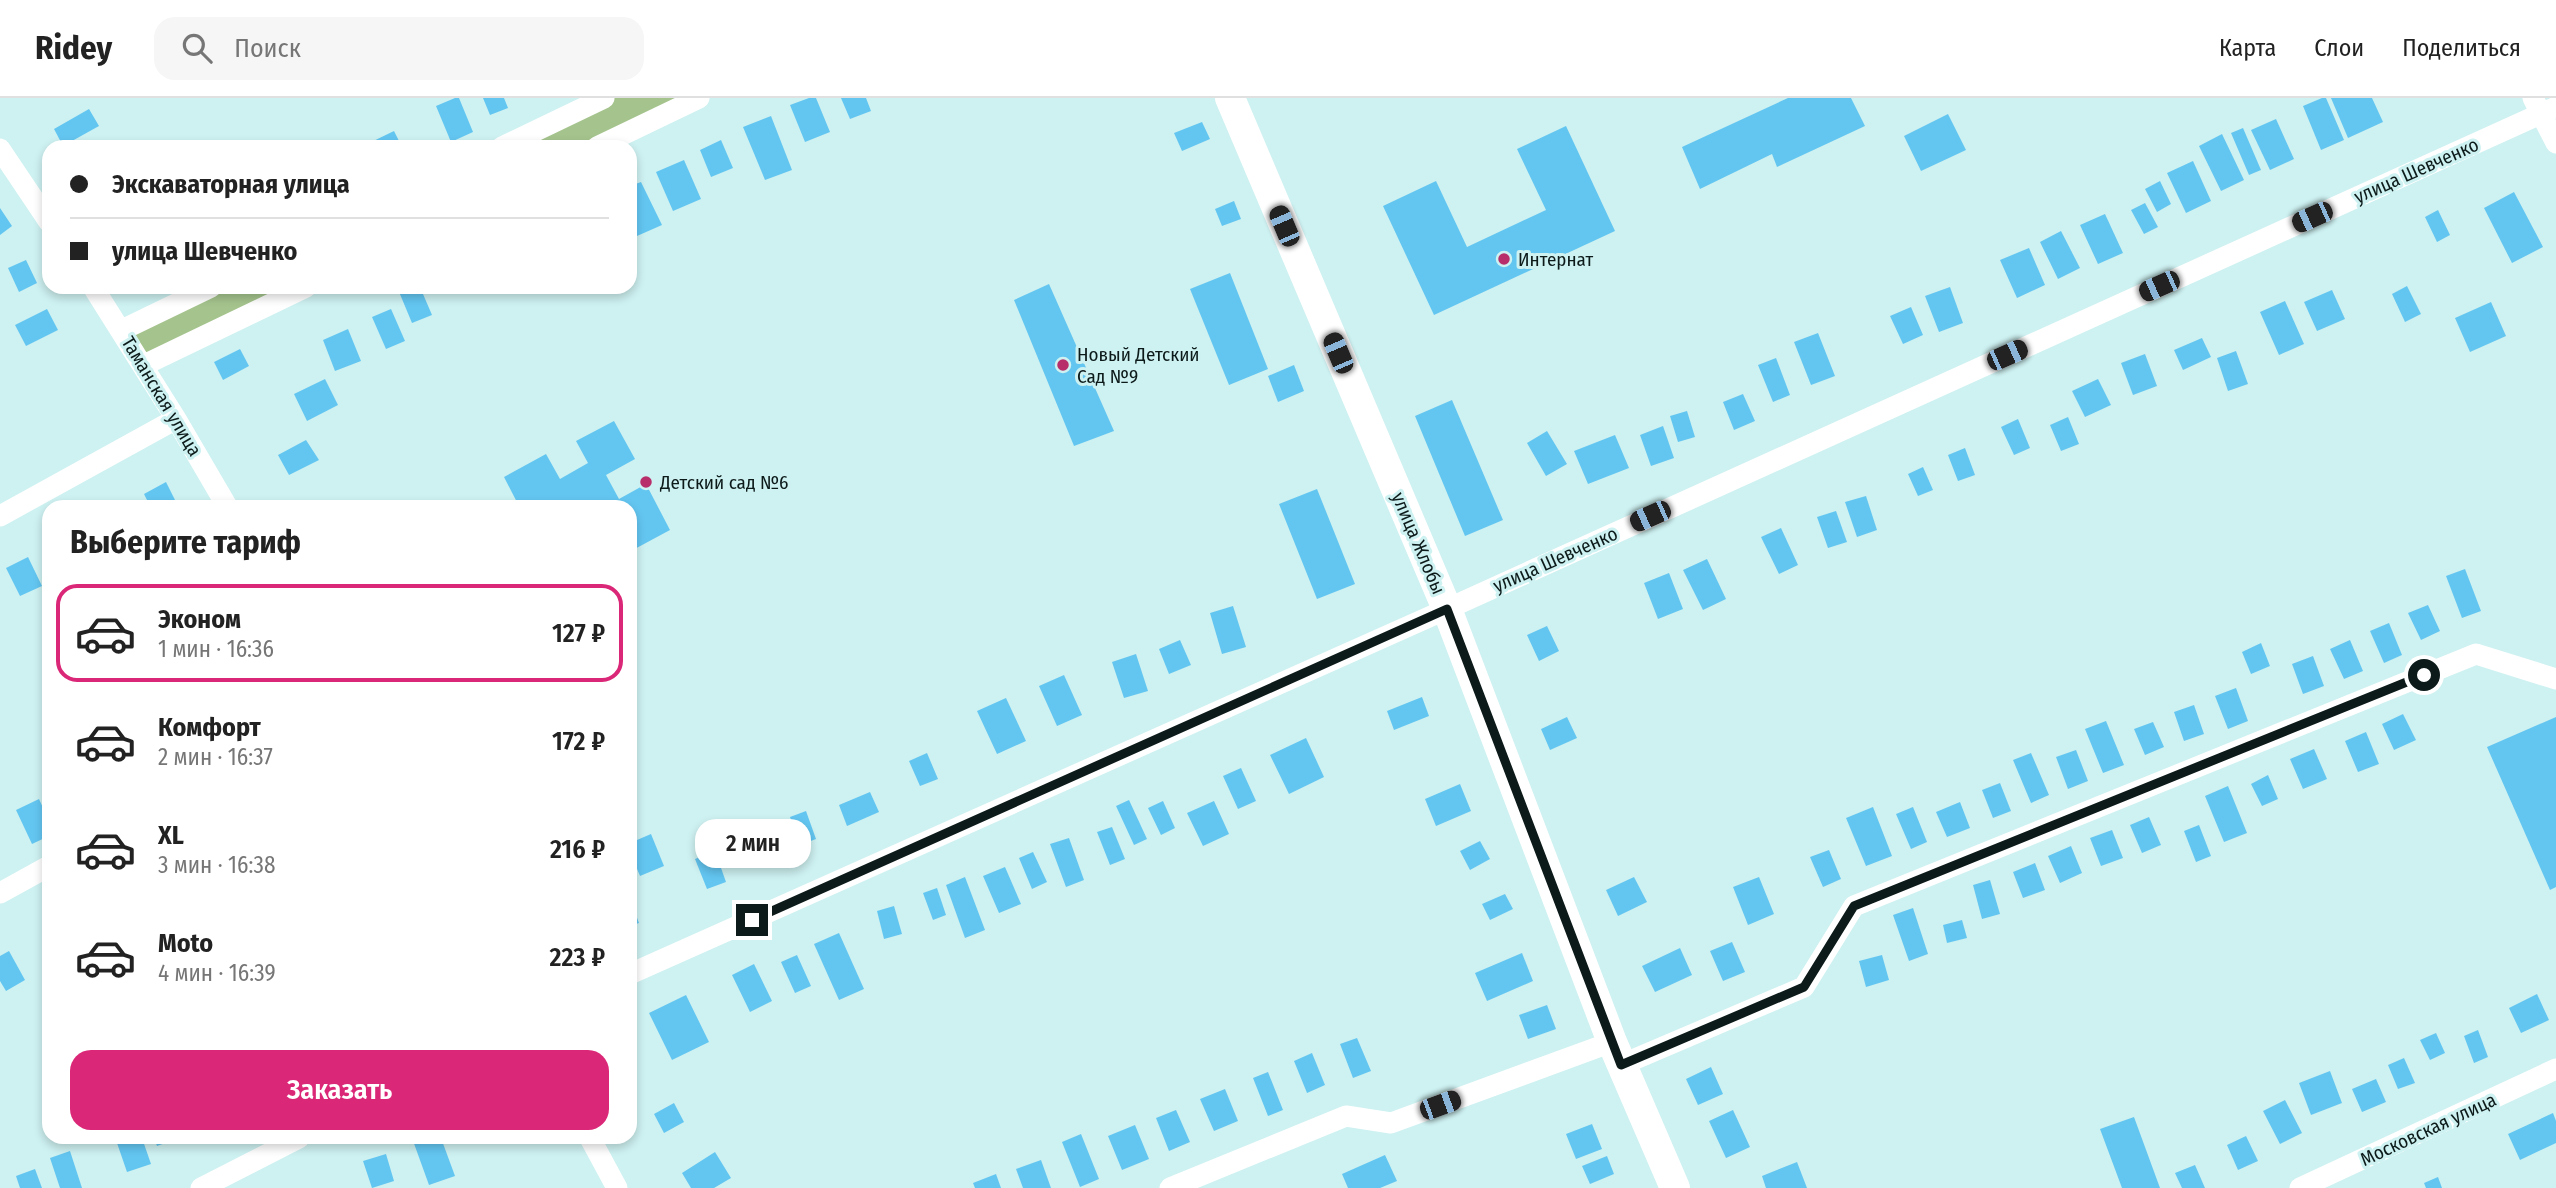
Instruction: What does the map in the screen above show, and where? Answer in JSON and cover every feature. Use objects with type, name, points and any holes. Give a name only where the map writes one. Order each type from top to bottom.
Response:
[{"type":"street","points":[[517,140],[604,98]]},
{"type":"street","points":[[612,140],[699,98]]},
{"type":"street","name":"улица Жлобы","points":[[1230,98],[1447,609],[1617,1054],[1675,1188]]},
{"type":"street","points":[[2543,106],[2556,142]]},
{"type":"street","name":"улица Шевченко","points":[[637,971],[1447,609],[2543,106]]},
{"type":"street","points":[[0,149],[42,212]]},
{"type":"street","name":"Таманская улица","points":[[98,294],[144,365],[223,500]]},
{"type":"street","points":[[122,330],[197,294]]},
{"type":"street","points":[[144,365],[291,294]]},
{"type":"street","points":[[0,516],[176,419]]},
{"type":"street","points":[[1170,1188],[1346,1116],[1391,1123],[1617,1054],[1804,987],[1854,906],[2476,654],[2556,679]]},
{"type":"street","points":[[0,893],[42,870]]},
{"type":"street","name":"Московская улица","points":[[2300,1188],[2556,1069]]},
{"type":"street","points":[[201,1188],[287,1144]]},
{"type":"street","points":[[593,1144],[617,1188]]},
{"type":"green space","points":[[612,98],[704,98],[614,140],[525,140]]},
{"type":"green space","points":[[207,294],[283,294],[145,358],[128,332]]},
{"type":"building","points":[[459,98],[473,132],[450,140],[436,106]]},
{"type":"building","points":[[483,98],[504,98],[508,108],[490,115]]},
{"type":"building","points":[[816,98],[830,132],[805,142],[790,105]]},
{"type":"building","points":[[841,98],[866,98],[871,111],[850,119]]},
{"type":"building","points":[[1788,98],[1851,98],[1865,126],[1777,167],[1772,154],[1700,189],[1682,147]]},
{"type":"building","points":[[2326,98],[2344,140],[2321,150],[2303,106]]},
{"type":"building","points":[[2331,98],[2372,98],[2383,122],[2348,138]]},
{"type":"building","points":[[89,109],[99,126],[74,140],[60,140],[54,129]]},
{"type":"building","points":[[1948,114],[1966,150],[1921,171],[1904,136]]},
{"type":"building","points":[[771,116],[792,170],[765,180],[743,127]]},
{"type":"building","points":[[2276,119],[2294,159],[2270,170],[2251,130]]},
{"type":"building","points":[[1202,122],[1210,139],[1182,151],[1174,133]]},
{"type":"building","points":[[1566,126],[1615,231],[1434,315],[1383,206],[1436,181],[1467,247],[1546,210],[1517,149]]},
{"type":"building","points":[[2243,128],[2261,170],[2249,175],[2231,133]]},
{"type":"building","points":[[394,131],[398,140],[375,140]]},
{"type":"building","points":[[2222,134],[2244,180],[2221,191],[2199,146]]},
{"type":"building","points":[[721,140],[733,168],[711,177],[700,150]]},
{"type":"building","points":[[684,160],[701,199],[673,211],[656,172]]},
{"type":"building","points":[[2193,161],[2211,201],[2186,213],[2167,173]]},
{"type":"building","points":[[2160,181],[2171,204],[2157,212],[2145,189]]},
{"type":"building","points":[[641,182],[662,225],[637,236],[637,183]]},
{"type":"building","points":[[2514,192],[2543,247],[2512,263],[2484,208]]},
{"type":"building","points":[[1234,201],[1241,219],[1222,226],[1215,209]]},
{"type":"building","points":[[2145,203],[2158,227],[2144,234],[2131,210]]},
{"type":"building","points":[[0,208],[12,226],[0,235]]},
{"type":"building","points":[[2438,210],[2450,235],[2437,242],[2425,217]]},
{"type":"building","points":[[2105,214],[2123,253],[2098,264],[2080,225]]},
{"type":"building","points":[[2061,231],[2080,268],[2058,279],[2040,242]]},
{"type":"building","points":[[2029,248],[2045,285],[2017,298],[2000,260]]},
{"type":"building","points":[[26,260],[37,283],[19,292],[8,268]]},
{"type":"building","points":[[1230,273],[1268,369],[1229,385],[1190,289]]},
{"type":"building","name":"Новый Детский Сад №9","points":[[1049,284],[1114,431],[1074,446],[1014,300]]},
{"type":"building","points":[[2407,286],[2421,314],[2405,322],[2392,294]]},
{"type":"building","points":[[1950,287],[1963,323],[1939,332],[1925,296]]},
{"type":"building","points":[[2332,290],[2345,319],[2317,331],[2304,302]]},
{"type":"building","points":[[400,294],[423,294],[432,315],[412,323]]},
{"type":"building","points":[[2285,301],[2304,344],[2279,355],[2260,312]]},
{"type":"building","points":[[2491,302],[2506,336],[2470,352],[2455,318]]},
{"type":"building","points":[[1911,307],[1923,335],[1903,344],[1890,316]]},
{"type":"building","points":[[47,309],[58,330],[26,346],[15,325]]},
{"type":"building","points":[[391,309],[405,341],[386,349],[372,317]]},
{"type":"building","points":[[348,329],[361,361],[335,371],[323,340]]},
{"type":"building","points":[[1818,333],[1835,376],[1811,385],[1794,342]]},
{"type":"building","points":[[2202,338],[2211,357],[2183,370],[2174,350]]},
{"type":"building","points":[[240,349],[249,366],[223,380],[214,362]]},
{"type":"building","points":[[2236,351],[2248,384],[2228,391],[2217,358]]},
{"type":"building","points":[[2145,354],[2157,386],[2133,395],[2121,363]]},
{"type":"building","points":[[1776,358],[1790,395],[1773,402],[1758,365]]},
{"type":"building","points":[[1294,365],[1304,391],[1278,402],[1268,376]]},
{"type":"building","points":[[325,379],[338,405],[307,421],[294,394]]},
{"type":"building","points":[[2098,379],[2111,405],[2085,417],[2072,391]]},
{"type":"building","points":[[1743,394],[1755,421],[1734,430],[1723,402]]},
{"type":"building","points":[[1452,400],[1503,520],[1465,536],[1415,416]]},
{"type":"building","points":[[1687,411],[1695,437],[1678,442],[1670,416]]},
{"type":"building","points":[[2068,417],[2079,444],[2061,451],[2050,425]]},
{"type":"building","points":[[2018,419],[2030,448],[2014,455],[2001,427]]},
{"type":"building","points":[[614,421],[635,459],[606,475],[619,499],[646,484],[670,530],[637,548],[637,500],[516,500],[504,477],[546,454],[560,479],[588,463],[576,441]]},
{"type":"building","points":[[1663,426],[1674,458],[1651,466],[1640,435]]},
{"type":"building","points":[[1547,431],[1567,464],[1546,476],[1527,443]]},
{"type":"building","points":[[1615,435],[1629,468],[1588,484],[1574,451]]},
{"type":"building","points":[[306,440],[319,460],[289,475],[278,455]]},
{"type":"building","points":[[1965,448],[1975,475],[1958,481],[1948,455]]},
{"type":"building","points":[[1923,467],[1933,490],[1918,496],[1908,474]]},
{"type":"building","points":[[166,482],[175,500],[147,500],[144,494]]},
{"type":"building","points":[[1317,489],[1355,584],[1317,599],[1279,504]]},
{"type":"building","points":[[1866,496],[1877,530],[1857,537],[1845,502]]},
{"type":"building","points":[[1836,511],[1847,542],[1828,548],[1817,517]]},
{"type":"building","points":[[1781,528],[1798,565],[1779,574],[1761,537]]},
{"type":"building","points":[[28,557],[42,586],[20,596],[6,568]]},
{"type":"building","points":[[1707,559],[1726,599],[1703,610],[1683,570]]},
{"type":"building","points":[[2465,569],[2481,611],[2462,618],[2446,576]]},
{"type":"building","points":[[1669,573],[1683,609],[1658,619],[1644,583]]},
{"type":"building","points":[[2428,605],[2440,631],[2421,640],[2408,613]]},
{"type":"building","points":[[1233,606],[1246,647],[1222,654],[1210,613]]},
{"type":"building","points":[[2389,623],[2402,655],[2384,663],[2370,631]]},
{"type":"building","points":[[1547,626],[1559,651],[1539,661],[1527,635]]},
{"type":"building","points":[[1180,640],[1191,665],[1169,674],[1159,649]]},
{"type":"building","points":[[2350,640],[2363,671],[2344,679],[2330,649]]},
{"type":"building","points":[[2261,643],[2270,666],[2251,674],[2242,652]]},
{"type":"building","points":[[1136,654],[1148,691],[1124,698],[1112,662]]},
{"type":"building","points":[[2313,656],[2324,686],[2303,694],[2292,664]]},
{"type":"building","points":[[1064,675],[1082,715],[1057,726],[1039,686]]},
{"type":"building","points":[[2236,688],[2248,721],[2228,729],[2215,696]]},
{"type":"building","points":[[1422,697],[1429,716],[1394,730],[1387,711]]},
{"type":"building","points":[[1006,698],[1026,741],[997,754],[977,711]]},
{"type":"building","points":[[2194,705],[2204,734],[2184,741],[2174,712]]},
{"type":"building","points":[[2403,714],[2416,740],[2394,750],[2382,724]]},
{"type":"building","points":[[1567,717],[1577,738],[1550,750],[1541,729]]},
{"type":"building","points":[[2556,717],[2556,887],[2550,890],[2487,747]]},
{"type":"building","points":[[2106,721],[2124,765],[2103,773],[2085,729]]},
{"type":"building","points":[[2153,722],[2164,747],[2145,755],[2134,729]]},
{"type":"building","points":[[2366,732],[2379,764],[2358,772],[2345,741]]},
{"type":"building","points":[[1306,738],[1324,777],[1289,794],[1270,755]]},
{"type":"building","points":[[2314,749],[2327,779],[2303,789],[2290,759]]},
{"type":"building","points":[[2076,750],[2088,781],[2068,789],[2056,757]]},
{"type":"building","points":[[927,753],[938,779],[920,786],[909,761]]},
{"type":"building","points":[[2031,753],[2049,795],[2031,803],[2013,760]]},
{"type":"building","points":[[1241,768],[1256,801],[1238,809],[1223,776]]},
{"type":"building","points":[[2268,775],[2278,799],[2262,806],[2251,784]]},
{"type":"building","points":[[2000,783],[2011,811],[1993,818],[1982,790]]},
{"type":"building","points":[[1460,784],[1471,811],[1436,826],[1425,799]]},
{"type":"building","points":[[2228,786],[2247,833],[2224,842],[2205,796]]},
{"type":"building","points":[[870,792],[879,812],[847,826],[839,805]]},
{"type":"building","points":[[39,799],[42,806],[42,839],[32,844],[16,810]]},
{"type":"building","points":[[1129,800],[1147,839],[1134,845],[1116,806]]},
{"type":"building","points":[[1163,801],[1175,828],[1161,835],[1148,808]]},
{"type":"building","points":[[1214,801],[1229,834],[1203,846],[1187,813]]},
{"type":"building","points":[[1960,802],[1970,828],[1947,837],[1936,812]]},
{"type":"building","points":[[1873,807],[1892,856],[1866,866],[1846,818]]},
{"type":"building","points":[[1913,807],[1927,842],[1911,849],[1896,814]]},
{"type":"building","points":[[806,811],[816,839],[800,845],[790,817]]},
{"type":"building","points":[[2149,817],[2161,845],[2142,853],[2130,825]]},
{"type":"building","points":[[2199,825],[2211,856],[2196,862],[2184,831]]},
{"type":"building","points":[[1112,827],[1125,859],[1110,865],[1097,832]]},
{"type":"building","points":[[2112,830],[2123,858],[2101,866],[2090,838]]},
{"type":"building","points":[[780,831],[788,852],[778,856],[769,835]]},
{"type":"building","points":[[651,834],[664,866],[640,876],[637,869],[637,840]]},
{"type":"building","points":[[1069,838],[1084,880],[1066,887],[1050,844]]},
{"type":"building","points":[[1480,841],[1490,859],[1470,870],[1460,851]]},
{"type":"building","points":[[2071,846],[2082,873],[2060,883],[2048,856]]},
{"type":"building","points":[[1829,850],[1841,879],[1823,887],[1810,857]]},
{"type":"building","points":[[715,851],[726,882],[707,889],[695,859]]},
{"type":"building","points":[[1033,852],[1047,882],[1032,889],[1019,858]]},
{"type":"building","points":[[2035,863],[2045,890],[2023,898],[2013,872]]},
{"type":"building","points":[[1005,867],[1021,904],[999,913],[983,876]]},
{"type":"building","points":[[965,877],[985,930],[965,938],[946,885]]},
{"type":"building","points":[[1634,877],[1647,902],[1618,916],[1606,890]]},
{"type":"building","points":[[1759,877],[1774,914],[1748,925],[1733,887]]},
{"type":"building","points":[[1990,880],[2000,914],[1982,919],[1973,885]]},
{"type":"building","points":[[937,888],[946,915],[933,920],[923,893]]},
{"type":"building","points":[[1505,894],[1513,909],[1490,920],[1482,904]]},
{"type":"building","points":[[894,906],[902,934],[884,939],[877,911]]},
{"type":"building","points":[[1913,908],[1928,954],[1909,961],[1893,915]]},
{"type":"building","points":[[1962,920],[1967,938],[1947,943],[1943,925]]},
{"type":"building","points":[[839,933],[864,989],[839,1000],[814,944]]},
{"type":"building","points":[[1732,942],[1745,972],[1723,981],[1710,951]]},
{"type":"building","points":[[1680,948],[1692,975],[1655,992],[1642,966]]},
{"type":"building","points":[[9,951],[25,980],[6,991],[0,981],[0,956]]},
{"type":"building","points":[[1522,953],[1533,981],[1487,1001],[1475,973]]},
{"type":"building","points":[[797,955],[811,986],[795,993],[781,962]]},
{"type":"building","points":[[1882,955],[1889,980],[1866,987],[1859,961]]},
{"type":"building","points":[[754,964],[772,1001],[750,1012],[732,975]]},
{"type":"building","points":[[2537,994],[2549,1020],[2521,1033],[2509,1008]]},
{"type":"building","points":[[686,995],[709,1042],[672,1060],[649,1013]]},
{"type":"building","points":[[1547,1005],[1556,1029],[1528,1039],[1519,1015]]},
{"type":"building","points":[[2478,1030],[2488,1057],[2474,1063],[2464,1036]]},
{"type":"building","points":[[2436,1033],[2445,1053],[2430,1060],[2420,1040]]},
{"type":"building","points":[[1357,1038],[1371,1071],[1353,1078],[1340,1044]]},
{"type":"building","points":[[1312,1053],[1325,1085],[1307,1093],[1294,1061]]},
{"type":"building","points":[[2404,1058],[2415,1083],[2398,1089],[2388,1065]]},
{"type":"building","points":[[1711,1067],[1723,1094],[1698,1105],[1686,1079]]},
{"type":"building","points":[[2330,1071],[2342,1103],[2311,1115],[2299,1083]]},
{"type":"building","points":[[1268,1072],[1283,1110],[1268,1116],[1253,1078]]},
{"type":"building","points":[[2376,1079],[2386,1102],[2362,1112],[2352,1089]]},
{"type":"building","points":[[1225,1089],[1238,1121],[1214,1131],[1200,1099]]},
{"type":"building","points":[[2285,1100],[2302,1133],[2280,1144],[2263,1111]]},
{"type":"building","points":[[674,1103],[684,1122],[664,1133],[654,1114]]},
{"type":"building","points":[[1176,1110],[1190,1142],[1169,1151],[1156,1118]]},
{"type":"building","points":[[1733,1110],[1750,1147],[1726,1158],[1709,1121]]},
{"type":"building","points":[[2553,1113],[2556,1121],[2556,1143],[2520,1160],[2508,1134]]},
{"type":"building","points":[[2134,1117],[2160,1188],[2122,1188],[2100,1129]]},
{"type":"building","points":[[1592,1124],[1602,1149],[1576,1159],[1566,1134]]},
{"type":"building","points":[[1135,1125],[1149,1159],[1122,1170],[1108,1136]]},
{"type":"building","points":[[1081,1134],[1099,1179],[1080,1187],[1062,1142]]},
{"type":"building","points":[[2246,1136],[2258,1161],[2238,1170],[2227,1145]]},
{"type":"building","points":[[117,1144],[144,1144],[151,1164],[127,1172]]},
{"type":"building","points":[[414,1144],[443,1144],[455,1176],[429,1185]]},
{"type":"building","points":[[70,1151],[82,1188],[60,1188],[50,1158]]},
{"type":"building","points":[[715,1152],[731,1178],[714,1188],[691,1188],[682,1173]]},
{"type":"building","points":[[386,1154],[394,1181],[372,1188],[363,1161]]},
{"type":"building","points":[[1385,1155],[1397,1181],[1380,1188],[1348,1188],[1342,1174]]},
{"type":"building","points":[[1607,1156],[1614,1174],[1590,1184],[1582,1166]]},
{"type":"building","points":[[1041,1160],[1051,1188],[1023,1188],[1016,1169]]},
{"type":"building","points":[[1797,1162],[1807,1188],[1766,1188],[1762,1176]]},
{"type":"building","points":[[2195,1165],[2205,1188],[2182,1188],[2175,1173]]},
{"type":"building","points":[[35,1169],[42,1188],[20,1188],[16,1176]]},
{"type":"building","points":[[996,1174],[1001,1188],[975,1188],[973,1183]]},
{"type":"building","points":[[2438,1177],[2442,1188],[2426,1188],[2424,1183]]},
{"type":"place","name":"Интернат","points":[[1504,259]]},
{"type":"place","name":"Новый Детский Сад №9","points":[[1063,365]]},
{"type":"place","name":"Детский сад №6","points":[[646,482]]},
{"type":"route","points":[[752,920],[1447,609],[1621,1065],[1804,987],[1854,906],[2424,675]]}]
